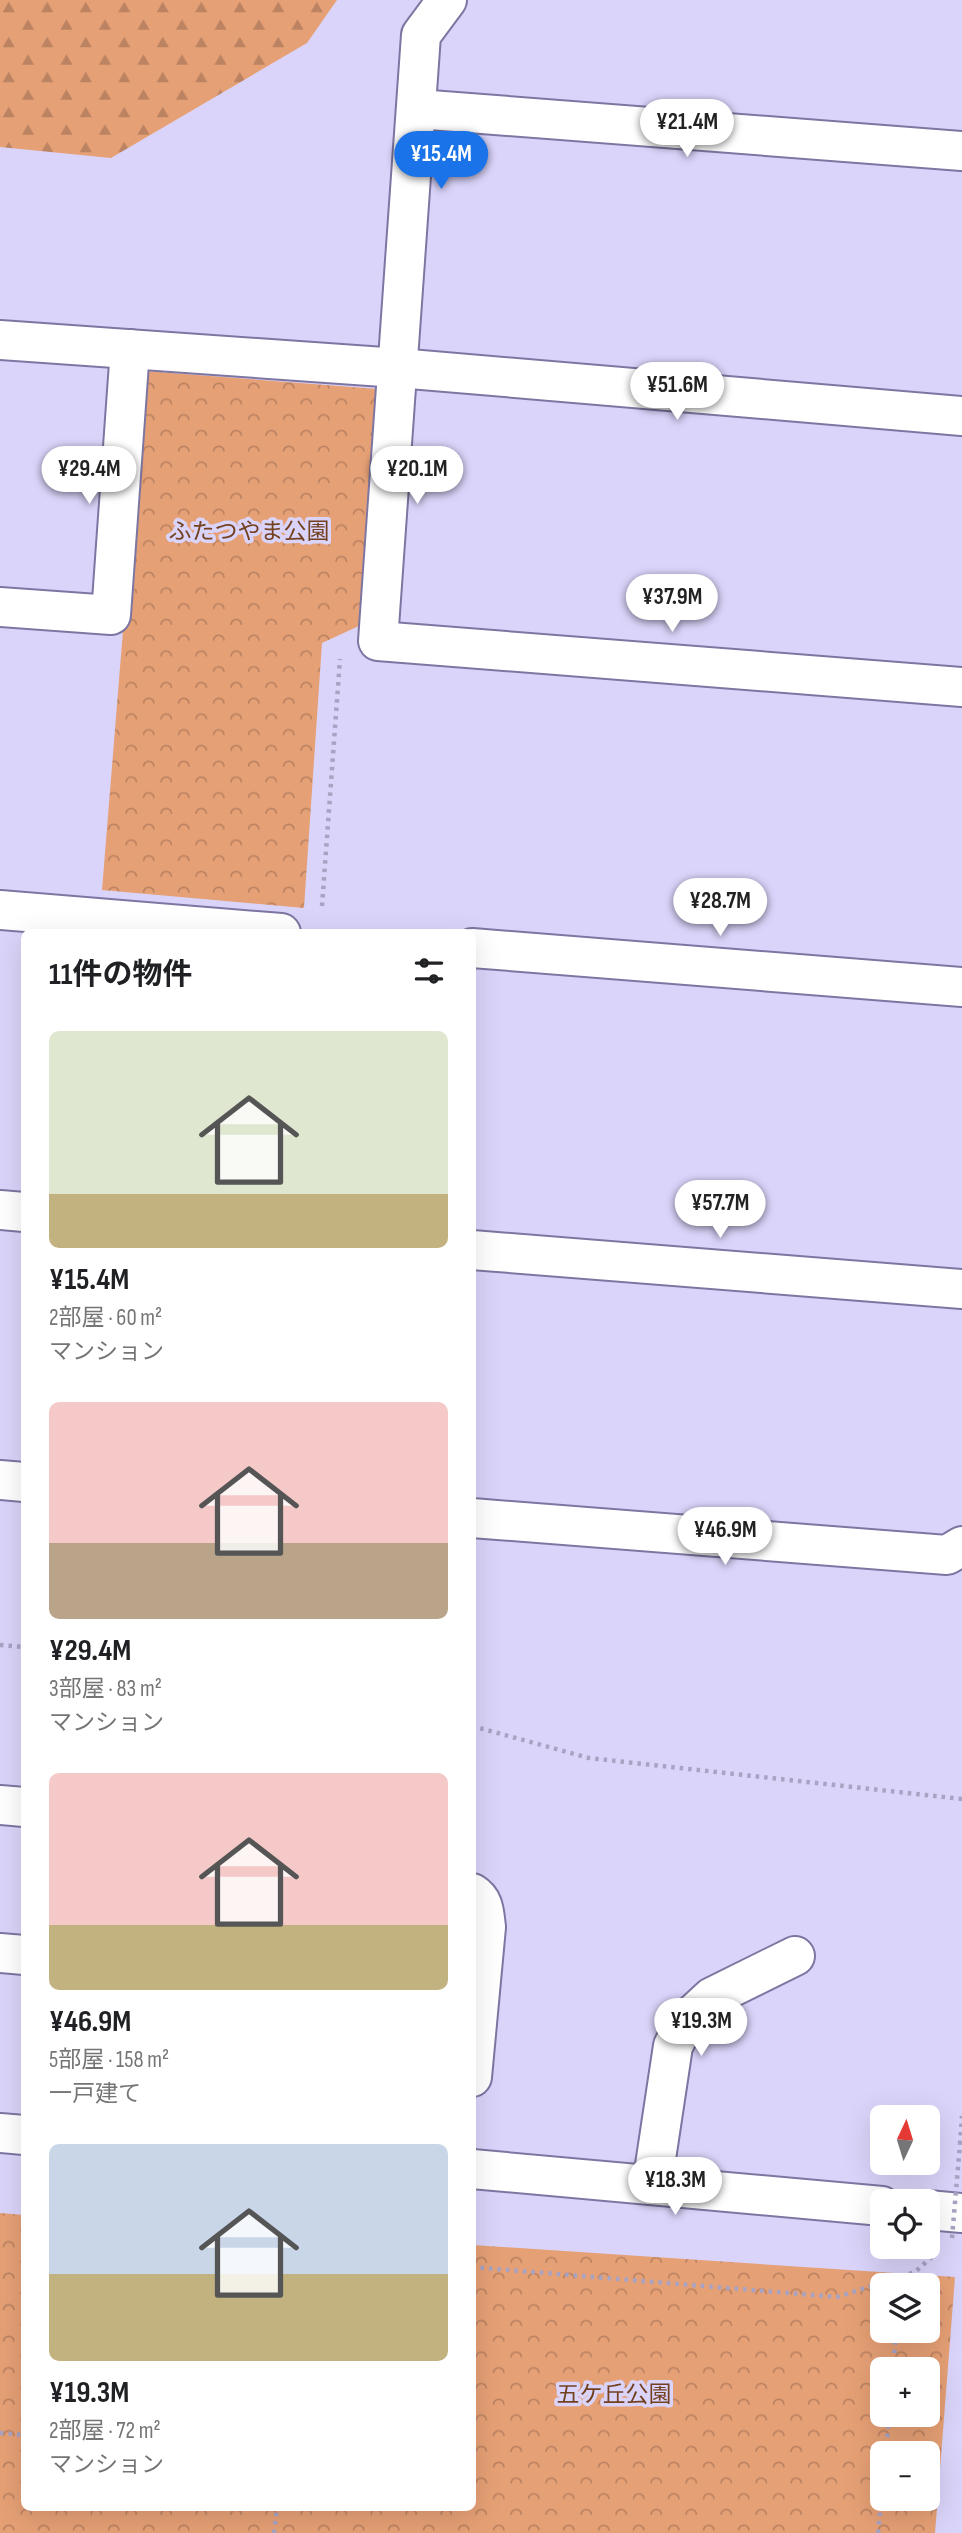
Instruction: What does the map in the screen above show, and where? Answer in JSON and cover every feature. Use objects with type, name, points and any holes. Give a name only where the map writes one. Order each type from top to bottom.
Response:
[{"type":"street","points":[[447,0],[421,36],[378,640],[962,687]]},
{"type":"street","points":[[417,109],[962,150]]},
{"type":"street","points":[[0,340],[398,368],[962,416]]},
{"type":"street","points":[[0,607],[111,615],[130,349]]},
{"type":"street","points":[[0,910],[232,929]]},
{"type":"street","points":[[476,948],[962,987]]},
{"type":"street","points":[[0,1210],[21,1212]]},
{"type":"street","points":[[476,1250],[962,1289]]},
{"type":"street","points":[[0,1480],[21,1482]]},
{"type":"street","points":[[476,1518],[947,1555],[962,1546]]},
{"type":"street","points":[[0,1805],[21,1807]]},
{"type":"street","points":[[476,1895],[484,1908],[486,1927],[476,2034]]},
{"type":"street","points":[[0,1953],[21,1955]]},
{"type":"street","points":[[652,2185],[673,2046],[686,2021],[712,1997],[795,1956]]},
{"type":"street","points":[[0,2133],[21,2135]]},
{"type":"street","points":[[476,2169],[870,2205]]},
{"type":"path","points":[[322,906],[341,655],[378,640]]},
{"type":"path","points":[[0,1645],[21,1647]]},
{"type":"path","points":[[476,1727],[589,1758],[962,1799]]},
{"type":"path","points":[[912,2273],[947,2220],[962,2116]]},
{"type":"path","points":[[476,2267],[837,2297],[870,2287]]},
{"type":"path","points":[[0,2433],[21,2435]]},
{"type":"path","points":[[274,2533],[277,2511]]},
{"type":"path","points":[[878,2533],[880,2511]]},
{"type":"green space","points":[[0,0],[337,0],[307,43],[111,158],[0,147]]},
{"type":"green space","name":"ふたつやま公園","points":[[144,371],[378,389],[361,625],[322,643],[304,908],[102,890]]},
{"type":"green space","name":"五ケ丘公園","points":[[0,2213],[21,2215],[21,2511],[476,2511],[476,2245],[895,2273],[870,2273],[870,2343],[940,2343],[940,2276],[955,2277],[940,2469],[940,2441],[870,2441],[870,2511],[937,2511],[935,2533],[0,2533]]}]
